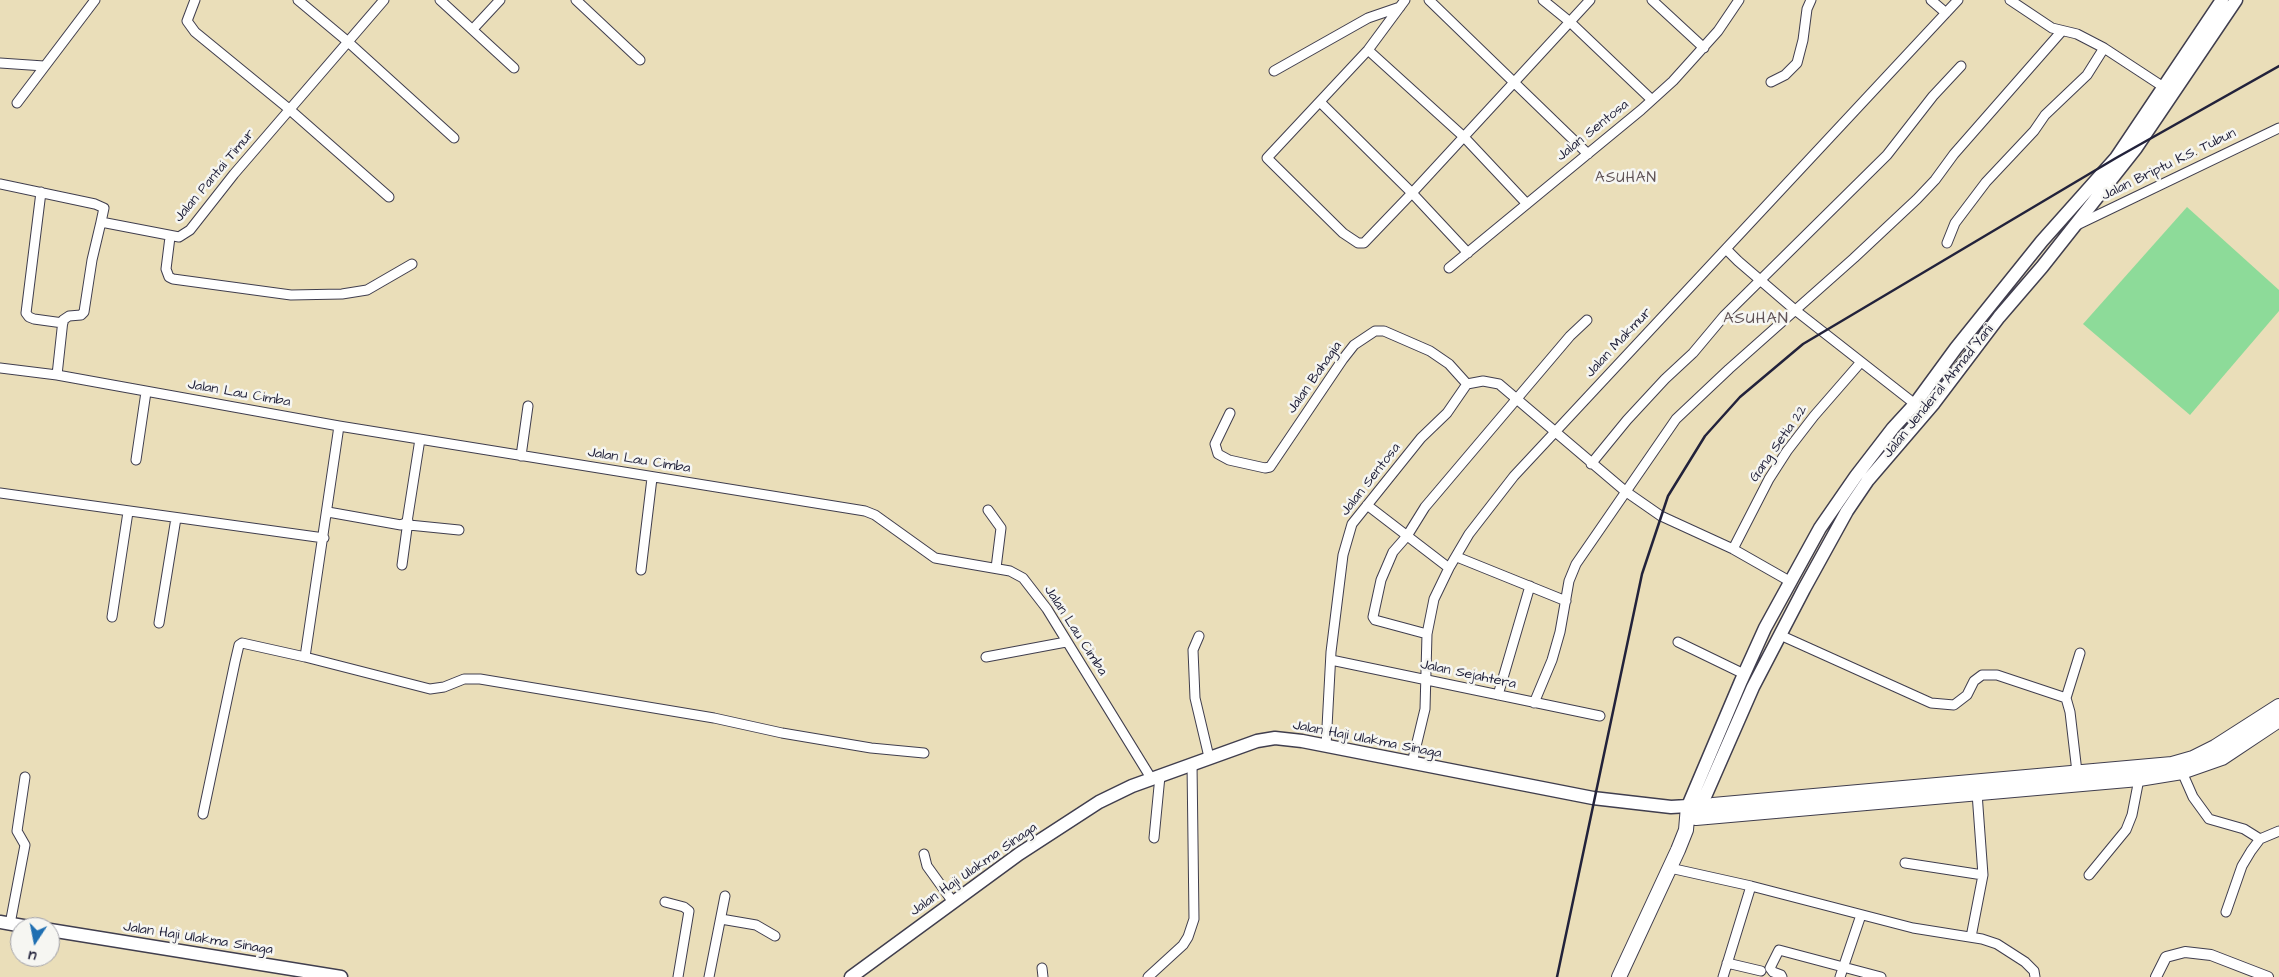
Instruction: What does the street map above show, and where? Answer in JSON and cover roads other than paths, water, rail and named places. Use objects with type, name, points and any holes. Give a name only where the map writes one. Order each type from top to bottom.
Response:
[{"type":"highway","points":[[1693,812],[2077,772],[2172,764],[2193,758],[2215,747],[2279,706]]},
{"type":"highway","points":[[1693,812],[1977,793],[2139,779],[2182,772],[2222,758],[2279,720]]},
{"type":"highway","points":[[1619,977],[1670,868],[1693,812]]},
{"type":"main road","name":"Jalan Jenderal Ahmad Yani","points":[[1693,812],[1744,674],[1765,628],[1820,528],[1892,428],[1915,404],[1956,348],[2042,242],[2112,164],[2222,0]]},
{"type":"main road","name":"Jalan Jenderal Ahmad Yani","points":[[1693,812],[1780,635],[1845,515],[1868,480],[1934,403],[1999,317],[2136,148],[2236,0]]},
{"type":"main road","points":[[1892,428],[1905,436]]},
{"type":"main road","points":[[1834,508],[1845,515]]},
{"type":"main road","name":"Jalan Haji Ulakma Sinaga","points":[[851,977],[1019,854],[1099,802],[1155,777],[1257,741],[1275,738],[1326,746],[1594,798],[1693,812]]},
{"type":"main road","name":"Jalan Haji Ulakma Sinaga","points":[[60,932],[303,974],[341,977]]},
{"type":"street","points":[[17,103],[96,0]]},
{"type":"street","points":[[194,0],[187,21],[188,24],[389,197]]},
{"type":"street","points":[[298,0],[347,41],[454,138]]},
{"type":"street","name":"Jalan Pantai Timur","points":[[100,222],[179,238],[190,230],[234,174],[384,0]]},
{"type":"street","points":[[440,0],[514,68]]},
{"type":"street","points":[[473,29],[500,0]]},
{"type":"street","points":[[576,0],[640,60]]},
{"type":"street","points":[[1429,0],[1588,154]]},
{"type":"street","points":[[1543,0],[1570,22],[1652,100]]},
{"type":"street","points":[[1403,3],[1368,50],[1267,158],[1352,241],[1364,243],[1590,0]]},
{"type":"street","points":[[1652,0],[1704,48]]},
{"type":"street","name":"Jalan Sentosa","points":[[1449,268],[1652,100],[1704,48],[1718,31],[1738,0]]},
{"type":"street","points":[[1771,82],[1785,76],[1797,63],[1803,40],[1807,9],[1811,0]]},
{"type":"street","points":[[1931,0],[1946,13]]},
{"type":"street","name":"Jalan Makmur","points":[[1412,763],[1425,709],[1427,634],[1434,599],[1469,534],[1514,476],[1958,0]]},
{"type":"street","points":[[2010,0],[2052,28],[2061,32],[2077,34],[2104,48],[2164,88]]},
{"type":"street","points":[[1274,71],[1368,18],[1403,3]]},
{"type":"street","points":[[1534,703],[1552,660],[1560,632],[1569,581],[1576,564],[1676,419],[1854,258],[1935,180],[1954,154],[2061,32]]},
{"type":"street","points":[[1947,243],[1955,223],[1986,182],[2034,132],[2046,115],[2087,75],[2104,48]]},
{"type":"street","points":[[1368,50],[1464,137],[1526,204]]},
{"type":"street","points":[[0,64],[44,66]]},
{"type":"street","points":[[1591,464],[1652,392],[1693,353],[1724,316],[1835,208],[1868,171],[1887,154],[1933,96],[1961,66]]},
{"type":"street","points":[[1320,102],[1412,192],[1468,253]]},
{"type":"street","name":"Jalan Briptu K.S. Tubun","points":[[2072,228],[2279,128]]},
{"type":"street","points":[[0,184],[104,208],[92,260],[84,312],[81,315],[65,317],[56,375]]},
{"type":"street","points":[[41,192],[26,313],[28,317],[34,319],[63,323]]},
{"type":"street","points":[[170,237],[166,269],[169,277],[173,279],[291,295],[342,294],[368,290],[412,264]]},
{"type":"street","points":[[1726,249],[1795,310],[1915,404]]},
{"type":"street","points":[[1427,634],[1375,620],[1373,617],[1382,580],[1393,552],[1407,536],[1425,507],[1570,336],[1587,320]]},
{"type":"street","name":"Jalan Bahagia","points":[[1230,413],[1216,444],[1218,454],[1229,460],[1265,468],[1273,464],[1343,359],[1354,345],[1375,331],[1384,331],[1430,351],[1449,364],[1467,384]]},
{"type":"street","name":"Gang Setia 22","points":[[1733,549],[1769,479],[1787,451],[1860,362]]},
{"type":"street","name":"Jalan Lau Cimba","points":[[0,368],[56,375],[339,426],[865,511],[876,515],[935,558],[1010,570],[1023,578],[1047,609],[1066,642],[1155,777]]},
{"type":"street","points":[[1467,384],[1492,382],[1499,384],[1556,431],[1591,464],[1661,516],[1733,549],[1791,582]]},
{"type":"street","name":"Jalan Sentosa","points":[[1326,746],[1331,660],[1344,556],[1352,524],[1421,438],[1448,413],[1467,384]]},
{"type":"street","points":[[136,460],[146,392]]},
{"type":"street","points":[[521,456],[528,406]]},
{"type":"street","points":[[305,656],[328,512],[339,426]]},
{"type":"street","points":[[402,565],[420,439]]},
{"type":"street","points":[[641,570],[652,478]]},
{"type":"street","points":[[0,493],[324,538]]},
{"type":"street","points":[[1367,505],[1449,568]]},
{"type":"street","points":[[988,510],[1001,528],[996,568]]},
{"type":"street","points":[[112,617],[128,512]]},
{"type":"street","points":[[328,512],[401,525],[409,523],[459,530]]},
{"type":"street","points":[[159,623],[176,518]]},
{"type":"street","points":[[1456,557],[1566,600]]},
{"type":"street","points":[[1498,695],[1530,586]]},
{"type":"street","points":[[1780,635],[1931,703],[1954,705],[1967,696],[1974,681],[1982,675],[1997,675],[2066,698]]},
{"type":"street","points":[[1199,636],[1193,650],[1195,698],[1209,757]]},
{"type":"street","points":[[986,657],[1066,642]]},
{"type":"street","points":[[1678,642],[1744,674]]},
{"type":"street","points":[[203,814],[240,644],[253,644],[305,656],[430,689],[444,687],[464,679],[480,678],[714,718],[782,733],[871,748],[924,753]]},
{"type":"street","points":[[2077,772],[2070,712],[2066,698],[2080,653]]},
{"type":"street","name":"Jalan Sejahtera","points":[[1331,660],[1600,716]]},
{"type":"street","points":[[1148,977],[1183,946],[1194,919],[1192,764]]},
{"type":"street","points":[[2182,772],[2193,797],[2209,819],[2244,829],[2260,839]]},
{"type":"street","points":[[5,923],[25,845],[17,831],[25,777]]},
{"type":"street","points":[[1154,838],[1155,777]]},
{"type":"street","points":[[2089,875],[2126,830],[2132,815],[2139,779]]},
{"type":"street","points":[[1971,937],[1983,874],[1977,793]]},
{"type":"street","points":[[2226,912],[2242,866],[2260,839],[2279,831]]},
{"type":"street","points":[[924,854],[927,866],[953,902]]},
{"type":"street","points":[[1905,863],[1983,874]]},
{"type":"street","points":[[1670,868],[1751,886],[1913,928],[1971,937],[1997,944],[2025,962],[2034,971],[2035,977]]},
{"type":"street","points":[[1722,977],[1751,886]]},
{"type":"street","points":[[709,977],[725,896]]},
{"type":"street","points":[[665,902],[684,907],[689,911],[678,977]]},
{"type":"street","points":[[1840,977],[1861,915]]},
{"type":"street","points":[[721,919],[756,925],[775,936]]},
{"type":"street","points":[[1782,977],[1781,974],[1772,972],[1770,968],[1779,950],[1881,977]]},
{"type":"street","points":[[2156,977],[2166,957],[2185,952],[2211,955],[2268,977]]},
{"type":"street","points":[[1727,963],[1761,971]]},
{"type":"railway","points":[[1557,977],[1642,574],[1668,496],[1705,436],[1740,397],[1803,344],[2116,158],[2279,66]]},
{"type":"district","name":"ASUHAN","points":[[1626,179]]},
{"type":"district","name":"ASUHAN","points":[[1756,320]]}]
